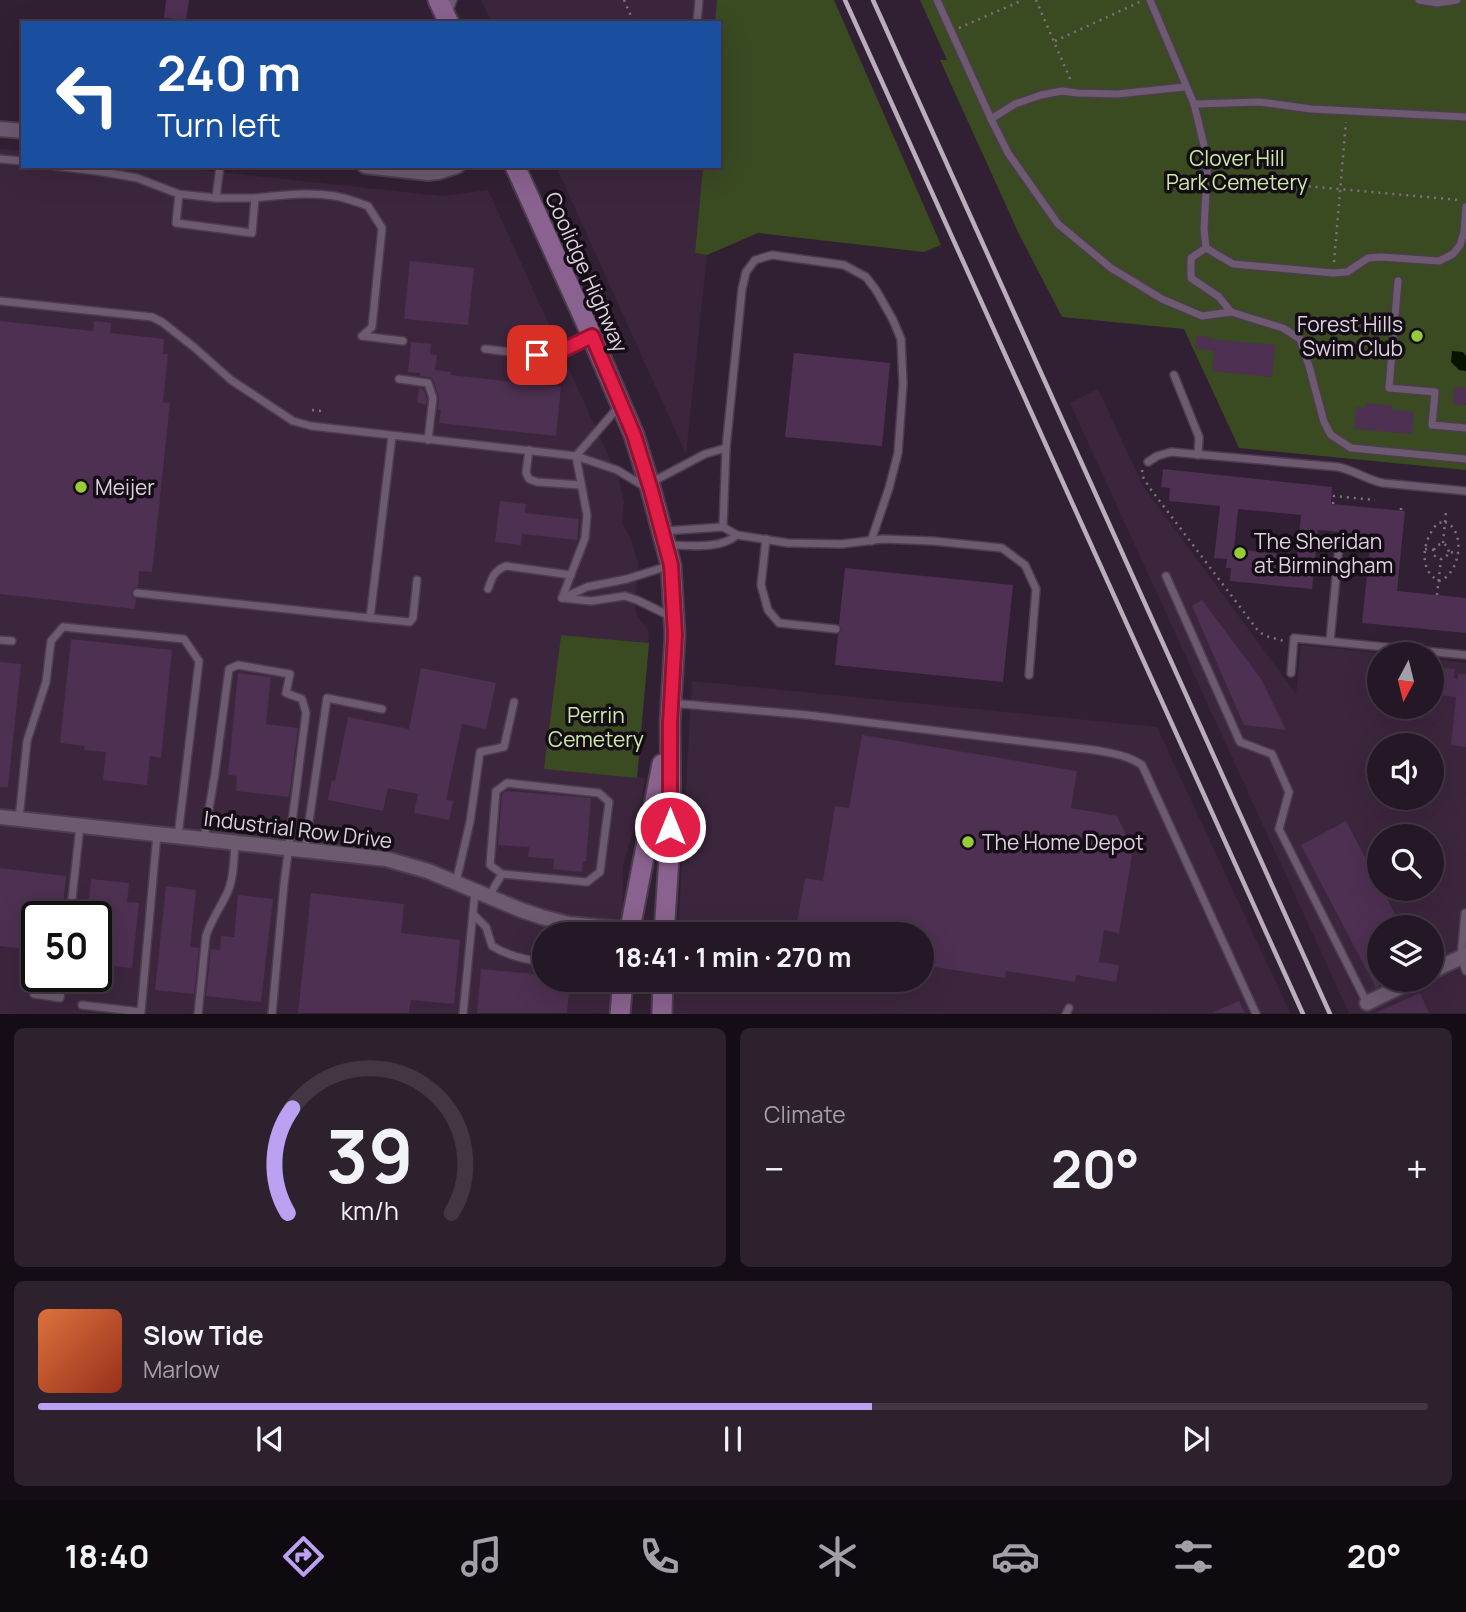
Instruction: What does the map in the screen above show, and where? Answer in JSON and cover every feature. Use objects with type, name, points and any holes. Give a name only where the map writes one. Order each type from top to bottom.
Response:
[{"type":"main road","name":"Coolidge Highway","points":[[516,168],[634,435],[671,565],[675,618],[665,922]]},
{"type":"main road","name":"Coolidge Highway","points":[[631,922],[670,723]]},
{"type":"main road","points":[[620,1013],[623,992]]},
{"type":"main road","points":[[662,1013],[663,992]]},
{"type":"street","points":[[0,129],[21,131]]},
{"type":"street","points":[[383,168],[428,173],[451,168]]},
{"type":"street","name":"Industrial Row Drive","points":[[0,817],[386,859],[428,871],[556,922]]},
{"type":"street","points":[[1444,967],[1464,961]]},
{"type":"street","points":[[1367,1003],[1389,992]]},
{"type":"lane","points":[[697,21],[699,0]]},
{"type":"lane","points":[[937,0],[1008,153],[1058,224],[1111,268],[1163,299],[1202,316],[1231,312],[1283,328],[1300,339],[1324,422],[1331,435],[1351,448],[1466,459]]},
{"type":"lane","points":[[1150,0],[1194,104],[1205,145],[1206,248]]},
{"type":"lane","points":[[1419,0],[1437,3],[1457,0]]},
{"type":"lane","points":[[991,119],[1014,104],[1062,91],[1117,94],[1185,87]]},
{"type":"lane","points":[[1194,104],[1260,102],[1311,109],[1466,117]]},
{"type":"lane","points":[[0,159],[21,161]]},
{"type":"lane","points":[[72,168],[136,178],[179,194],[216,198],[322,195],[368,206],[382,228],[372,327],[362,336],[403,341]]},
{"type":"lane","points":[[216,198],[220,168]]},
{"type":"lane","points":[[179,194],[176,223],[252,233],[255,198]]},
{"type":"lane","points":[[1206,248],[1233,264],[1333,273],[1347,272],[1368,258],[1439,261],[1453,254],[1460,245],[1466,207]]},
{"type":"lane","points":[[1206,248],[1191,258],[1191,278],[1219,297],[1231,312]]},
{"type":"lane","points":[[723,527],[726,448],[742,289],[746,272],[755,260],[772,255],[844,265],[866,276],[893,320],[901,339],[903,384],[898,453],[871,541]]},
{"type":"lane","points":[[1398,281],[1389,388],[1435,392],[1432,425],[1466,428]]},
{"type":"lane","points":[[0,301],[152,317],[195,348],[231,380],[293,421],[311,426],[576,456],[617,470],[649,487],[705,454],[726,448]]},
{"type":"lane","points":[[485,349],[537,355],[563,350],[592,336]]},
{"type":"lane","points":[[1174,375],[1199,437],[1198,454]]},
{"type":"lane","points":[[399,379],[428,383],[433,398],[428,440]]},
{"type":"lane","points":[[576,456],[620,404]]},
{"type":"lane","points":[[370,618],[393,436]]},
{"type":"lane","points":[[529,450],[526,473],[529,479],[581,485]]},
{"type":"lane","points":[[1148,462],[1171,452],[1198,454],[1338,467],[1350,469],[1383,483],[1466,491]]},
{"type":"lane","points":[[562,598],[585,538],[587,515],[576,456]]},
{"type":"lane","points":[[664,538],[723,527],[737,535],[788,543],[842,544],[883,539],[1002,548],[1025,565],[1037,589],[1029,675]]},
{"type":"lane","points":[[664,538],[716,544],[730,541],[737,535]]},
{"type":"lane","points":[[766,539],[761,585],[768,610],[779,623],[836,629]]},
{"type":"lane","points":[[1330,641],[1339,546]]},
{"type":"lane","points":[[562,598],[587,587],[627,579],[671,565]]},
{"type":"lane","points":[[488,589],[496,570],[506,566],[571,575]]},
{"type":"lane","points":[[1166,576],[1240,742],[1272,754],[1289,792],[1279,829],[1367,1003]]},
{"type":"lane","points":[[137,593],[410,622],[413,618],[417,580]]},
{"type":"lane","points":[[562,598],[591,601],[625,596],[675,618]]},
{"type":"lane","points":[[19,819],[27,741],[43,694],[51,641],[63,627],[184,639],[199,661],[178,836]]},
{"type":"lane","points":[[1291,673],[1294,638],[1466,655]]},
{"type":"lane","points":[[0,640],[12,641]]},
{"type":"lane","points":[[204,839],[229,669],[238,665],[290,674],[286,693],[302,699],[306,713],[272,1013]]},
{"type":"lane","points":[[305,849],[327,698],[382,709]]},
{"type":"lane","points":[[456,882],[470,822],[480,752],[505,747],[514,702]]},
{"type":"lane","points":[[671,703],[807,715],[1094,750],[1133,759],[1142,765],[1256,1013]]},
{"type":"lane","points":[[507,783],[600,793],[609,802],[600,872],[587,882],[502,874],[490,864],[496,791],[507,783]]},
{"type":"lane","points":[[72,901],[80,826]]},
{"type":"lane","points":[[141,1012],[157,834]]},
{"type":"lane","points":[[198,1013],[206,936],[209,924],[228,890],[235,842]]},
{"type":"lane","points":[[463,1013],[473,914],[482,894],[502,874]]},
{"type":"lane","points":[[1464,961],[1465,913]]},
{"type":"lane","points":[[473,914],[486,927],[492,946],[502,953],[532,960]]},
{"type":"lane","points":[[34,994],[60,998],[61,992]]},
{"type":"lane","points":[[82,1005],[150,1013]]},
{"type":"path","points":[[624,0],[634,21]]},
{"type":"path","points":[[951,32],[1023,0]]},
{"type":"path","points":[[1036,0],[1077,93]]},
{"type":"path","points":[[1054,42],[1144,0]]},
{"type":"path","points":[[1333,273],[1347,111]]},
{"type":"path","points":[[1207,177],[1466,201]]},
{"type":"path","points":[[312,410],[322,411]]},
{"type":"path","points":[[1148,462],[1142,469],[1143,477],[1259,632],[1287,641]]},
{"type":"path","points":[[1333,504],[1334,496],[1375,500]]},
{"type":"path","points":[[1443,543],[1446,511]]},
{"type":"path","points":[[1445,522],[1451,524],[1457,533],[1459,553],[1453,572],[1439,581],[1432,578],[1428,571],[1425,549],[1433,528],[1438,523],[1445,522]]},
{"type":"path","points":[[1441,559],[1435,556],[1434,550],[1443,543]]},
{"type":"path","points":[[1443,543],[1449,552]]},
{"type":"path","points":[[1425,549],[1434,550]]},
{"type":"path","points":[[1449,552],[1459,553]]},
{"type":"path","points":[[1441,559],[1449,552]]},
{"type":"path","points":[[1437,595],[1441,559]]},
{"type":"shaded area","points":[[481,0],[718,0],[716,21],[491,21]]},
{"type":"shaded area","points":[[0,149],[21,151],[21,168],[182,168],[442,196],[488,190],[618,477],[624,502],[622,523],[630,537],[638,563],[635,607],[637,616],[648,630],[649,643],[561,635],[545,768],[645,778],[641,805],[623,866],[622,922],[532,922],[532,992],[617,992],[614,1013],[0,1014]]},
{"type":"shaded area","points":[[557,168],[703,168],[695,253],[707,255],[686,454]]},
{"type":"shaded area","points":[[1452,351],[1463,352],[1466,356],[1466,371],[1459,370],[1451,362]]},
{"type":"shaded area","points":[[1098,389],[1143,486],[1296,694],[1301,645],[1367,652],[1367,719],[1444,719],[1444,660],[1466,663],[1466,1013],[1349,1013],[1070,403]]},
{"type":"shaded area","points":[[692,681],[1157,727],[1290,1013],[673,1014],[675,992],[934,992],[934,922],[679,922]]},
{"type":"green space","points":[[717,0],[834,0],[941,245],[924,252],[758,233],[707,255],[695,253],[703,168],[721,168],[721,21],[715,21]]},
{"type":"green space","name":"Clover Hill Park Cemetery","points":[[920,0],[1466,0],[1466,470],[1239,448],[1184,329],[1062,317],[1019,234],[940,60],[947,60]]},
{"type":"green space","name":"Perrin Cemetery","points":[[561,635],[649,643],[637,778],[544,769]]},
{"type":"building","points":[[166,0],[189,0],[186,20],[164,18]]},
{"type":"building","points":[[410,261],[474,268],[468,325],[404,319]]},
{"type":"building","name":"Meijer","points":[[0,321],[93,331],[94,321],[111,323],[110,333],[164,339],[163,354],[168,354],[163,402],[170,403],[152,572],[139,571],[138,587],[131,592],[136,599],[135,609],[0,594]]},
{"type":"building","points":[[1197,335],[1209,339],[1275,345],[1272,377],[1212,371],[1214,351],[1195,348]]},
{"type":"building","points":[[411,342],[431,344],[430,354],[437,355],[435,370],[451,372],[450,375],[561,387],[556,436],[439,423],[441,410],[438,409],[439,397],[433,380],[420,376],[420,373],[408,372]]},
{"type":"building","points":[[794,353],[890,363],[882,446],[785,437]]},
{"type":"building","points":[[1454,387],[1466,388],[1466,405],[1453,404]]},
{"type":"building","points":[[419,388],[423,389],[426,405],[417,402]]},
{"type":"building","points":[[1366,403],[1414,412],[1412,434],[1354,429],[1356,407],[1365,408]]},
{"type":"building","name":"The Sheridan at Birmingham","points":[[1163,469],[1332,487],[1331,504],[1405,511],[1397,591],[1466,598],[1466,633],[1362,623],[1371,535],[1318,530],[1312,589],[1230,581],[1231,568],[1226,568],[1227,559],[1214,558],[1220,506],[1169,501],[1170,488],[1161,487]],"holes":[[[1238,509],[1301,515],[1297,556],[1234,549]]]},
{"type":"building","points":[[500,501],[526,504],[525,513],[579,519],[577,540],[522,534],[521,545],[495,542]]},
{"type":"building","points":[[845,568],[1013,585],[1003,682],[835,665],[838,635],[842,629],[839,624]]},
{"type":"building","points":[[1202,600],[1261,679],[1286,730],[1244,725],[1192,606]]},
{"type":"building","points":[[71,639],[172,650],[161,758],[150,756],[147,785],[103,780],[106,752],[84,750],[85,746],[60,743]]},
{"type":"building","points":[[0,662],[21,664],[8,787],[0,787]]},
{"type":"building","points":[[421,668],[496,683],[486,729],[462,724],[446,800],[453,801],[449,820],[414,813],[418,794],[388,788],[383,811],[328,800],[332,780],[335,781],[348,717],[409,729]]},
{"type":"building","points":[[1444,668],[1455,669],[1454,678],[1458,679],[1458,674],[1466,674],[1466,747],[1451,745],[1456,697],[1444,696]]},
{"type":"building","points":[[238,673],[271,677],[266,724],[298,728],[289,797],[236,791],[237,776],[228,775]]},
{"type":"building","name":"The Home Depot","points":[[862,735],[1077,771],[1071,808],[1117,816],[1133,849],[1119,933],[1104,930],[1099,962],[1119,965],[1116,982],[1076,975],[1075,982],[1006,971],[1005,978],[934,967],[934,922],[797,922],[805,878],[823,881],[835,806],[849,808]]},
{"type":"building","points":[[507,791],[591,798],[586,861],[583,861],[582,872],[553,869],[554,859],[528,857],[529,847],[498,845],[502,794]]},
{"type":"building","points":[[1346,821],[1367,861],[1367,901],[1388,901],[1395,915],[1367,915],[1367,971],[1301,845]]},
{"type":"building","points":[[0,868],[66,876],[64,901],[21,901],[21,948],[0,946]]},
{"type":"building","points":[[91,879],[129,883],[127,902],[139,903],[132,968],[112,966],[112,901],[89,901]]},
{"type":"building","points":[[166,886],[196,890],[190,947],[199,948],[194,994],[155,990]]},
{"type":"building","points":[[311,893],[404,904],[401,933],[460,940],[454,1004],[411,1000],[409,1013],[298,1013]]},
{"type":"building","points":[[238,895],[273,899],[261,1002],[206,996],[211,949],[220,950],[221,936],[234,937]]},
{"type":"building","points":[[481,969],[532,974],[532,992],[569,992],[567,1013],[477,1013]]},
{"type":"building","points":[[1420,993],[1429,1013],[1375,1013]]},
{"type":"building","points":[[1239,1001],[1245,1013],[1211,1013]]},
{"type":"railway","points":[[845,0],[1303,1014]]},
{"type":"railway","points":[[873,0],[1330,1014]]},
{"type":"place","name":"Forest Hills Swim Club","points":[[1417,336]]},
{"type":"place","name":"Meijer","points":[[81,487]]},
{"type":"place","name":"The Sheridan at Birmingham","points":[[1240,553]]},
{"type":"place","name":"The Home Depot","points":[[968,842]]},
{"type":"route","points":[[537,355],[563,350],[592,336],[634,435],[651,490],[671,565],[675,618],[670,723],[670,827]]}]
